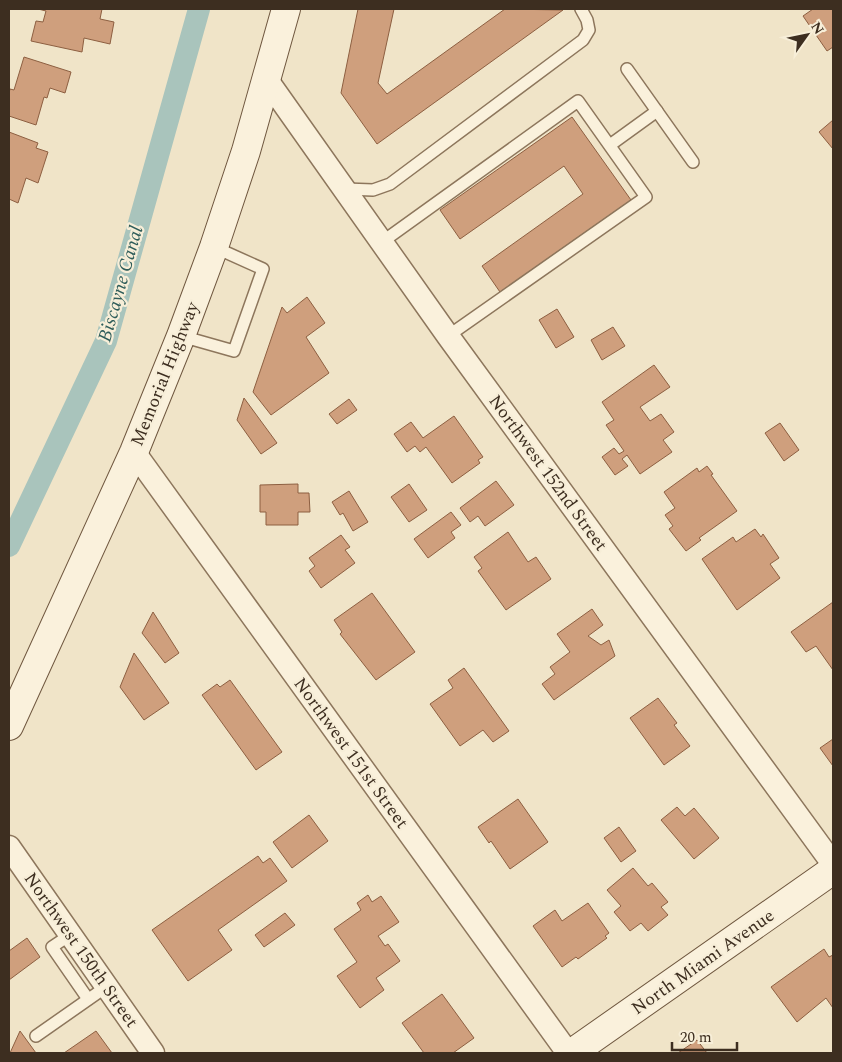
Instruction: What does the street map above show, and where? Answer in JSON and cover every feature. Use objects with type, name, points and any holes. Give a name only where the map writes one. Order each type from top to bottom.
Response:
[{"type":"street","name":"Memorial Highway","points":[[9,726],[134,452],[181,336],[214,247],[267,80],[286,9]]},
{"type":"street","name":"Northwest 152nd Street","points":[[267,80],[448,336],[833,864]]},
{"type":"street","name":"Northwest 151st Street","points":[[134,452],[568,1053]]},
{"type":"street","name":"Northwest 150th Street","points":[[9,847],[153,1053]]},
{"type":"street","name":"North Miami Avenue","points":[[572,1053],[833,870]]},
{"type":"lane","points":[[343,189],[373,190],[390,184],[583,40],[589,30],[587,20],[581,9]]},
{"type":"lane","points":[[627,69],[693,162]]},
{"type":"lane","points":[[382,242],[578,101],[610,145],[646,197],[448,336]]},
{"type":"lane","points":[[610,145],[657,112]]},
{"type":"lane","points":[[181,336],[234,351],[263,269],[214,247]]},
{"type":"lane","points":[[70,935],[52,947],[88,999]]},
{"type":"lane","points":[[36,1036],[106,987]]},
{"type":"building","points":[[38,9],[102,9],[100,19],[114,22],[110,44],[84,38],[82,52],[31,41],[36,21],[43,22],[46,11]]},
{"type":"building","points":[[358,9],[394,9],[378,83],[387,94],[505,9],[563,10],[377,144],[341,93]]},
{"type":"building","points":[[813,9],[833,9],[833,47],[827,51],[803,16]]},
{"type":"building","points":[[24,57],[71,72],[65,93],[50,88],[47,98],[44,97],[36,125],[9,116],[10,89],[14,90]]},
{"type":"building","points":[[572,117],[631,200],[500,292],[482,266],[583,194],[564,166],[460,239],[440,210]]},
{"type":"building","points":[[833,120],[833,149],[819,132]]},
{"type":"building","points":[[9,132],[38,143],[36,148],[48,152],[38,183],[26,178],[18,203],[9,199]]},
{"type":"building","points":[[307,297],[325,323],[306,337],[329,373],[271,415],[253,392],[282,307],[287,313]]},
{"type":"building","points":[[557,309],[574,337],[556,348],[539,320]]},
{"type":"building","points":[[613,327],[625,346],[602,360],[591,340]]},
{"type":"building","points":[[654,365],[670,387],[640,407],[650,421],[661,414],[674,432],[663,440],[672,452],[640,474],[627,455],[622,459],[628,466],[615,475],[602,457],[614,448],[619,454],[624,451],[606,425],[614,420],[602,402]]},
{"type":"building","points":[[244,398],[277,443],[261,454],[237,420]]},
{"type":"building","points":[[349,399],[357,410],[337,424],[329,414]]},
{"type":"building","points":[[454,416],[483,457],[478,460],[480,463],[452,483],[426,447],[420,452],[415,446],[407,452],[394,434],[411,422],[423,438]]},
{"type":"building","points":[[780,423],[799,450],[784,461],[765,433]]},
{"type":"building","points":[[707,466],[713,474],[711,475],[737,511],[699,538],[701,540],[686,551],[669,529],[673,526],[665,515],[675,508],[664,492],[697,468],[699,472]]},
{"type":"building","points":[[496,481],[514,505],[485,526],[478,516],[470,522],[460,508]]},
{"type":"building","points":[[298,484],[298,493],[309,493],[310,512],[298,512],[298,525],[266,525],[266,512],[260,512],[260,485]]},
{"type":"building","points":[[409,484],[427,510],[409,522],[391,497]]},
{"type":"building","points":[[349,491],[368,522],[353,531],[343,513],[340,515],[332,502]]},
{"type":"building","points":[[451,512],[461,525],[451,532],[455,538],[428,558],[414,539]]},
{"type":"building","points":[[755,529],[761,537],[763,534],[779,558],[770,564],[780,578],[737,610],[702,559],[733,537],[736,542]]},
{"type":"building","points":[[508,532],[528,562],[536,557],[551,579],[506,610],[478,571],[482,568],[474,557]]},
{"type":"building","points":[[341,535],[350,547],[345,550],[355,563],[321,588],[309,571],[315,566],[309,558]]},
{"type":"building","points":[[372,593],[415,652],[376,680],[340,634],[342,632],[334,620]]},
{"type":"building","points":[[833,602],[833,670],[816,646],[806,652],[791,632]]},
{"type":"building","points":[[592,609],[603,625],[588,636],[601,645],[609,640],[615,656],[554,700],[542,684],[555,674],[550,667],[570,652],[557,634]]},
{"type":"building","points":[[153,612],[179,653],[165,663],[142,633]]},
{"type":"building","points":[[134,653],[169,703],[144,720],[120,687]]},
{"type":"building","points":[[464,668],[509,731],[493,742],[483,730],[460,746],[430,704],[453,688],[448,680]]},
{"type":"building","points":[[230,680],[282,752],[256,770],[202,695],[217,684],[220,687]]},
{"type":"building","points":[[658,698],[677,723],[674,725],[690,746],[664,765],[630,718]]},
{"type":"building","points":[[833,739],[833,766],[820,748]]},
{"type":"building","points":[[518,799],[548,842],[510,869],[491,841],[489,843],[478,827]]},
{"type":"building","points":[[677,807],[685,816],[694,808],[719,838],[694,859],[661,820]]},
{"type":"building","points":[[309,815],[328,841],[292,868],[273,842]]},
{"type":"building","points":[[619,827],[636,851],[621,862],[604,838]]},
{"type":"building","points":[[258,856],[263,863],[270,858],[287,881],[218,930],[232,950],[188,981],[152,930]]},
{"type":"building","points":[[633,868],[648,886],[652,883],[668,902],[661,907],[668,915],[648,931],[641,923],[630,931],[614,912],[621,906],[607,890]]},
{"type":"building","points":[[368,895],[372,902],[381,896],[399,922],[378,936],[385,946],[388,944],[400,961],[376,978],[384,990],[360,1008],[337,976],[357,962],[334,929],[361,910],[357,903]]},
{"type":"building","points":[[588,903],[609,933],[605,936],[607,938],[578,959],[576,957],[562,967],[533,926],[555,910],[562,921]]},
{"type":"building","points":[[285,913],[295,925],[264,947],[255,935]]},
{"type":"building","points":[[27,938],[40,957],[9,980],[9,951]]},
{"type":"building","points":[[824,949],[829,957],[833,955],[833,1008],[826,998],[797,1022],[771,987]]},
{"type":"building","points":[[442,994],[474,1038],[453,1053],[424,1053],[402,1023]]},
{"type":"building","points":[[20,1031],[36,1053],[10,1053]]},
{"type":"building","points":[[96,1031],[112,1053],[64,1053]]},
{"type":"building","points":[[697,1040],[707,1053],[678,1053]]},
{"type":"waterway","name":"Biscayne Canal","points":[[9,546],[106,341],[199,9]]}]
